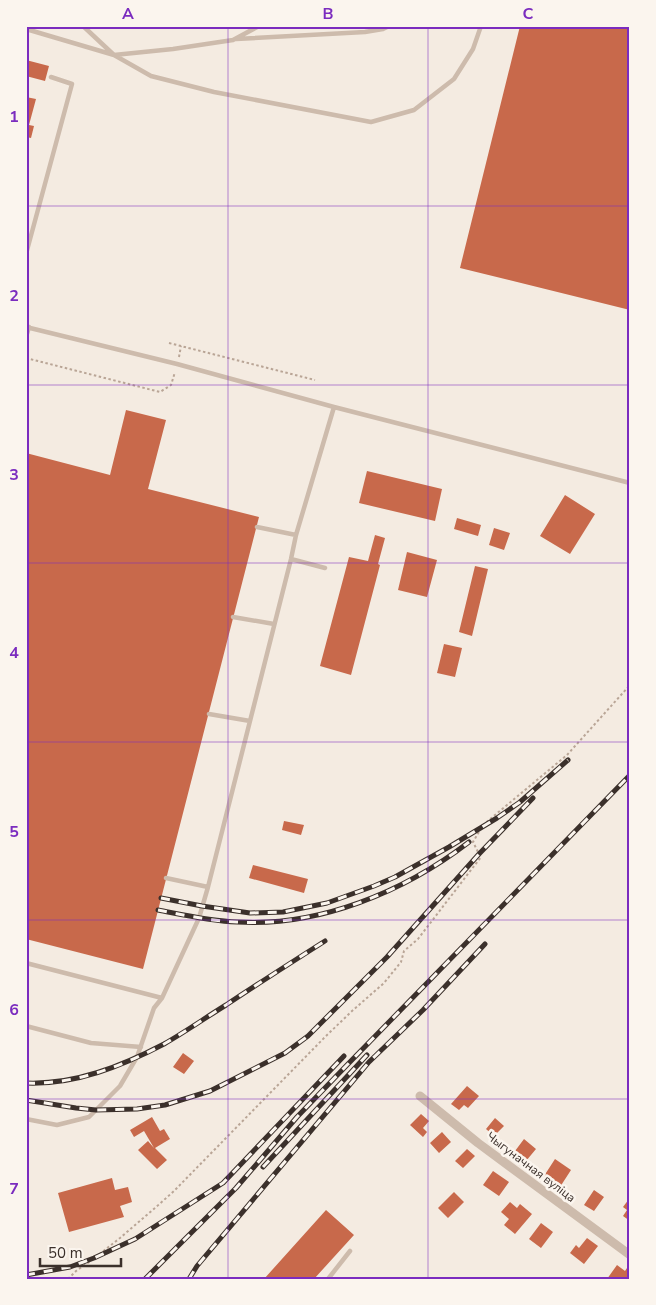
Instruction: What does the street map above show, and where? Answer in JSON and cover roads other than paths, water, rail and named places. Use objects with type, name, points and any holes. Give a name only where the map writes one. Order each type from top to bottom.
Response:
[{"type":"street","name":"Чыгуначная вуліца","points":[[420,1096],[478,1143],[630,1255]]},
{"type":"lane","points":[[83,26],[114,55],[150,76],[214,92],[371,122],[414,110],[454,79],[473,49],[480,26]]},
{"type":"lane","points":[[233,40],[259,26]]},
{"type":"lane","points":[[26,29],[114,55],[233,40],[365,32],[389,26]]},
{"type":"lane","points":[[26,254],[72,84],[51,77]]},
{"type":"lane","points":[[26,337],[27,327],[177,364],[334,407],[630,483]]},
{"type":"lane","points":[[26,1119],[57,1125],[89,1117],[120,1086],[137,1057],[154,1008],[162,998],[199,918],[296,535],[334,407]]},
{"type":"lane","points":[[256,527],[296,535]]},
{"type":"lane","points":[[291,559],[326,568]]},
{"type":"lane","points":[[234,617],[274,624]]},
{"type":"lane","points":[[209,714],[250,722]]},
{"type":"lane","points":[[166,878],[208,887]]},
{"type":"lane","points":[[26,964],[162,998]]},
{"type":"lane","points":[[26,1026],[91,1043],[141,1047]]},
{"type":"lane","points":[[328,1279],[350,1251]]},
{"type":"railway","points":[[161,898],[250,913],[283,912],[327,903],[395,877],[449,847],[520,802],[568,760]]},
{"type":"railway","points":[[145,1279],[236,1188],[297,1117],[348,1064],[630,775]]},
{"type":"railway","points":[[26,1100],[96,1110],[137,1109],[165,1105],[210,1091],[285,1053],[308,1036],[387,957],[479,854],[533,798]]},
{"type":"railway","points":[[158,910],[207,919],[237,922],[299,919],[359,903],[389,891],[444,860],[469,842]]},
{"type":"railway","points":[[26,1083],[62,1081],[115,1067],[132,1060],[180,1035],[325,941]]},
{"type":"railway","points":[[189,1279],[197,1266],[369,1062],[423,1010],[485,944]]},
{"type":"railway","points":[[263,1167],[367,1055]]},
{"type":"railway","points":[[26,1275],[70,1267],[135,1239],[223,1183],[344,1056]]}]
